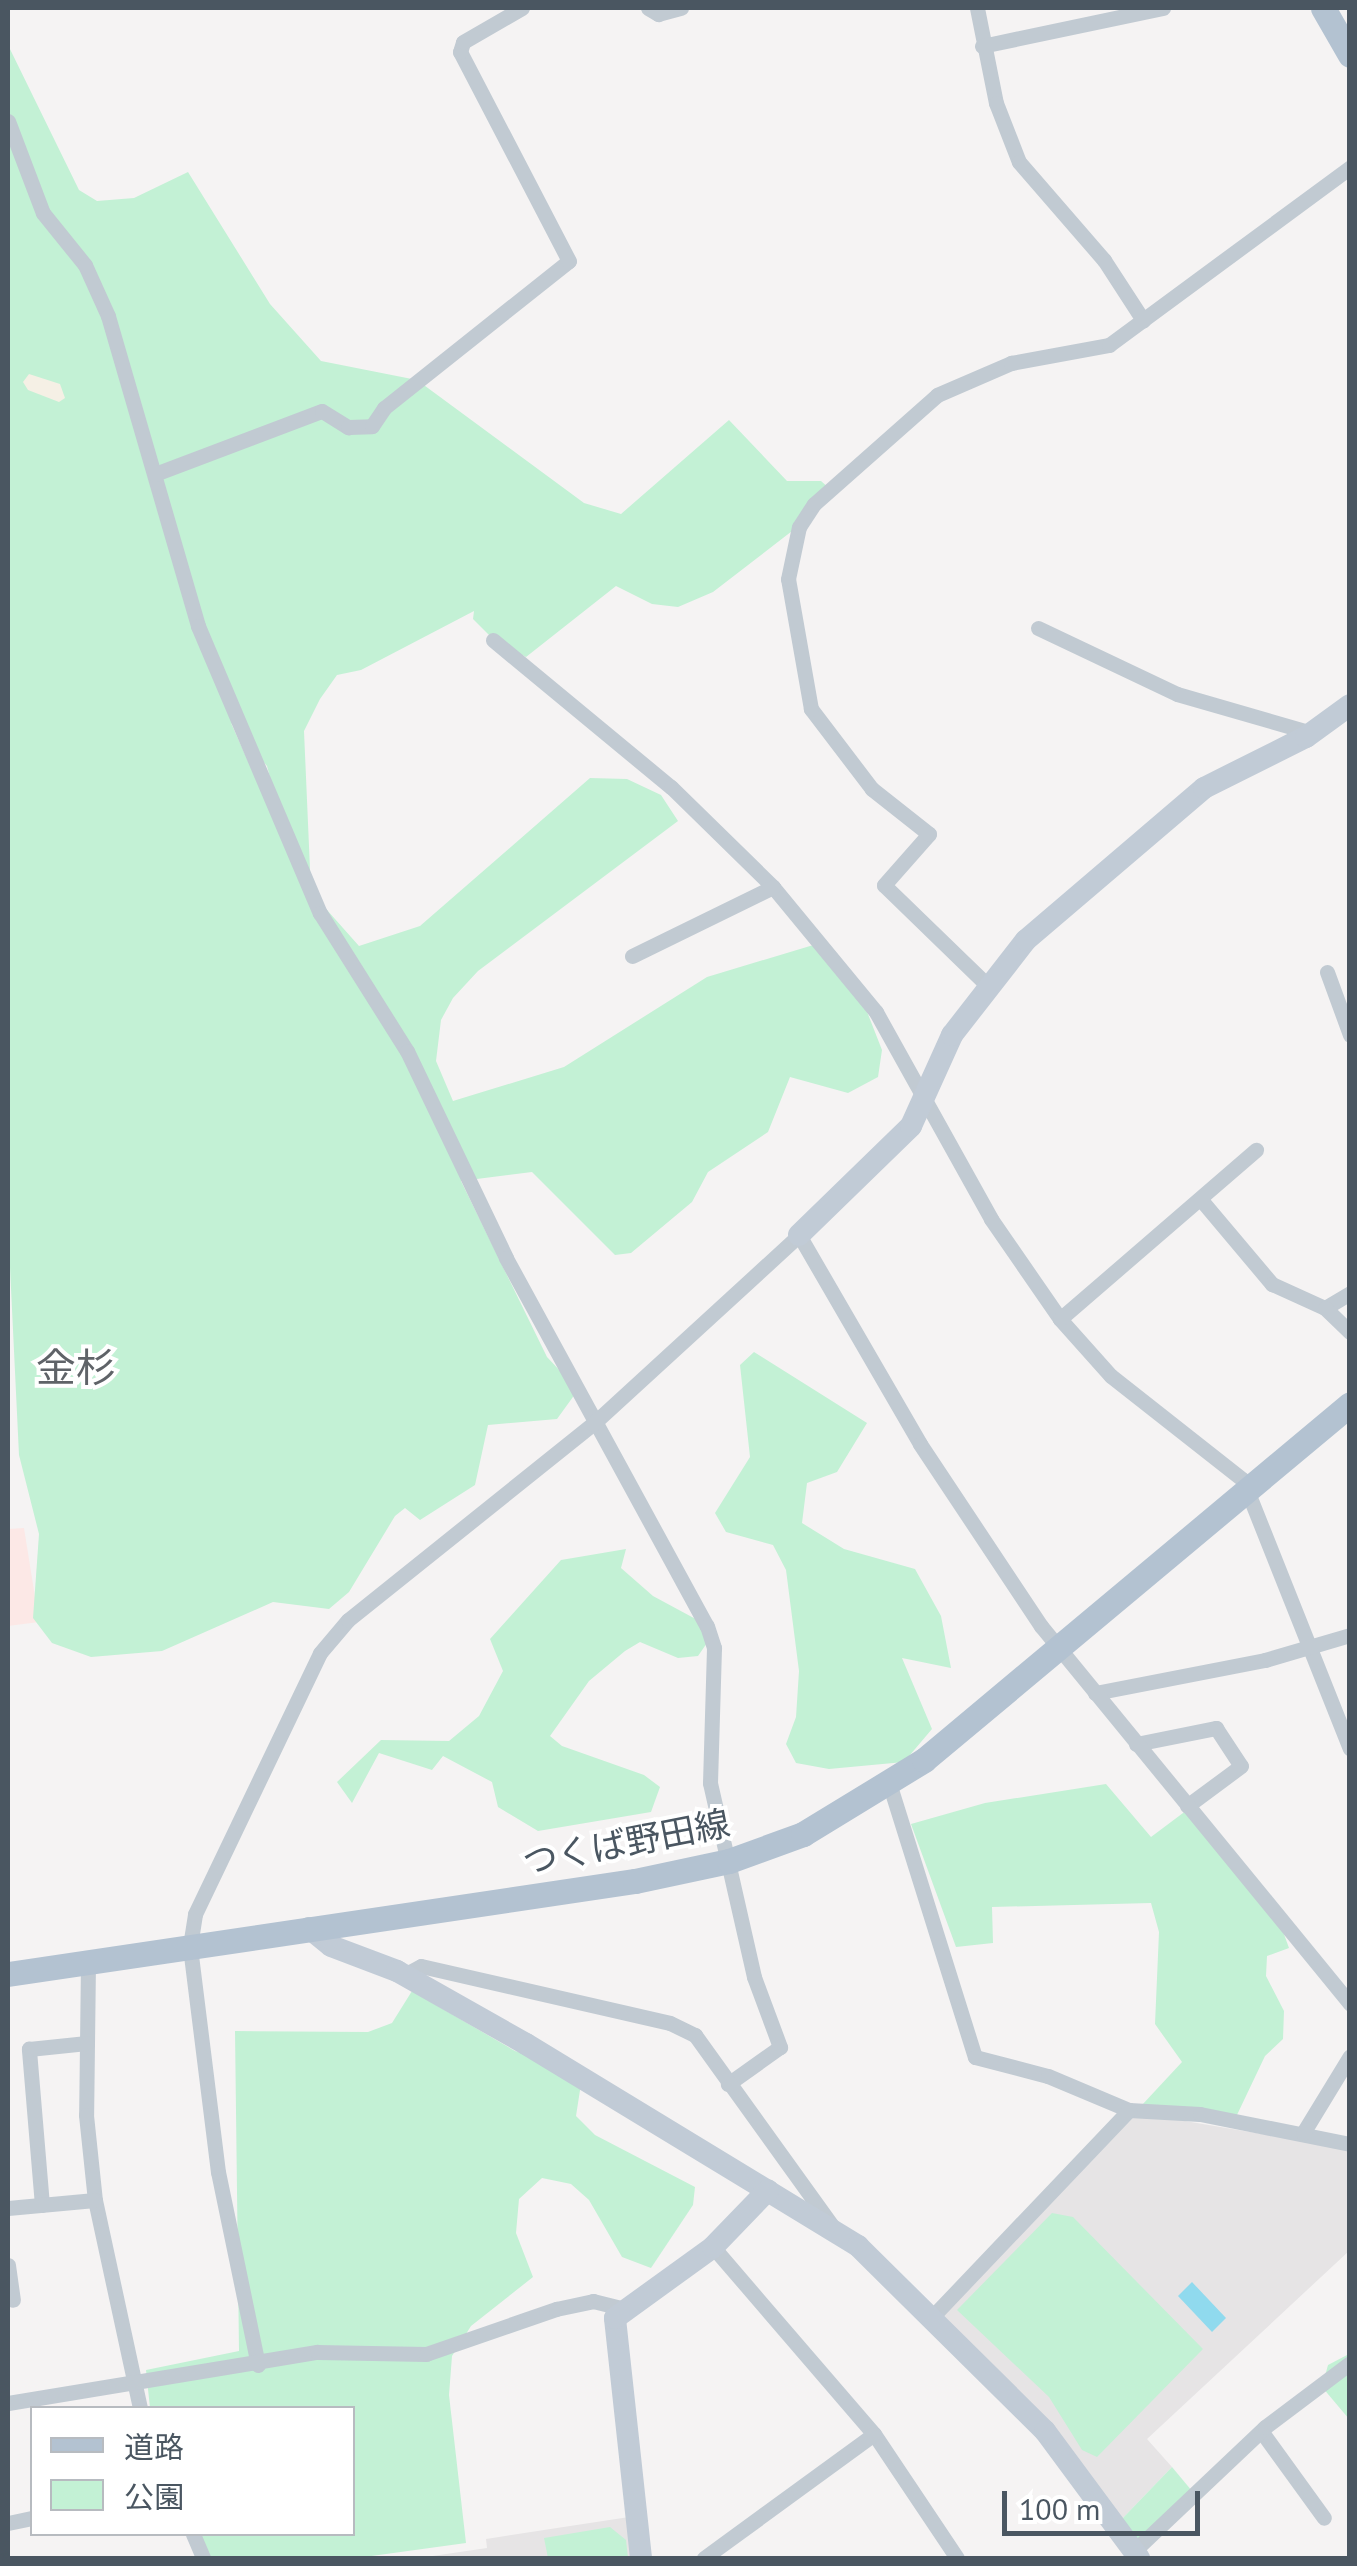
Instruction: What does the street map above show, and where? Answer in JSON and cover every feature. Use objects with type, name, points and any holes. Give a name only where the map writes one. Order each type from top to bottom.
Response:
[{"type":"main road","points":[[1323,8],[1350,55]]},
{"type":"main road","name":"つくば野田線","points":[[8,1974],[635,1881],[728,1861],[802,1834],[890,1786],[1350,1404]]},
{"type":"street","points":[[154,474],[322,411],[348,427],[372,426],[384,408],[568,261],[460,52],[463,42],[522,8]]},
{"type":"street","points":[[648,8],[658,14],[681,8]]},
{"type":"street","points":[[977,8],[982,46],[1019,162],[1104,260],[1143,320]]},
{"type":"street","points":[[982,46],[1163,8]]},
{"type":"street","points":[[8,121],[43,213],[84,265],[108,316],[198,626],[316,902],[407,1052],[593,1424],[707,1626],[714,1648],[710,1783],[754,1977],[780,2047],[728,2084]]},
{"type":"street","points":[[986,984],[884,886],[929,834],[872,789],[811,709],[790,617],[790,548],[814,504],[938,395],[1011,363],[1109,344],[1350,167]]},
{"type":"street","points":[[1038,628],[1177,694],[1312,733]]},
{"type":"street","points":[[492,640],[671,787],[773,887],[876,1012],[923,1103],[1023,1273],[1111,1376],[1222,1460],[1248,1490],[1350,1749]]},
{"type":"street","points":[[258,2365],[218,2172],[190,1946],[194,1914],[334,1633],[593,1424],[902,1136],[923,1103],[952,1034],[986,984],[1026,940],[1204,788],[1312,733],[1349,708]]},
{"type":"street","points":[[632,956],[773,887]]},
{"type":"street","points":[[1327,972],[1350,1035]]},
{"type":"street","points":[[1060,1319],[1202,1202],[1256,1150]]},
{"type":"street","points":[[1202,1202],[1263,1278],[1326,1308],[1350,1332]]},
{"type":"street","points":[[799,1235],[967,1520],[1059,1648],[1350,2004]]},
{"type":"street","points":[[1326,1308],[1350,1293]]},
{"type":"street","points":[[1096,1694],[1350,1636]]},
{"type":"street","points":[[1136,1744],[1216,1728],[1241,1766],[1188,1806]]},
{"type":"street","points":[[890,1786],[975,2057],[1048,2076],[1129,2110],[1303,2133],[1350,2144]]},
{"type":"street","points":[[309,1928],[331,1946],[404,1975],[835,2230],[932,2318],[1045,2430],[1137,2555],[1340,2364],[1350,2363]]},
{"type":"street","points":[[88,1962],[87,2043],[95,2200],[130,2386],[139,2406]]},
{"type":"street","points":[[404,1975],[421,1966],[670,2022],[695,2034],[835,2230]]},
{"type":"street","points":[[42,2205],[29,2049],[87,2043]]},
{"type":"street","points":[[1303,2133],[1350,2056]]},
{"type":"street","points":[[932,2318],[1129,2110]]},
{"type":"street","points":[[640,2558],[612,2334],[621,2308],[713,2248],[768,2190]]},
{"type":"street","points":[[8,2208],[95,2200]]},
{"type":"street","points":[[713,2248],[874,2434],[957,2558]]},
{"type":"street","points":[[8,2265],[13,2300]]},
{"type":"street","points":[[8,2403],[345,2350],[426,2354],[556,2309],[593,2301],[621,2308]]},
{"type":"street","points":[[704,2558],[874,2434]]},
{"type":"street","points":[[1264,2434],[1324,2518]]},
{"type":"shaded area","points":[[24,1528],[39,1622],[8,1626],[8,1529]]},
{"type":"shaded area","points":[[1132,2112],[1349,2149],[1349,2251],[1147,2439],[1172,2467],[1120,2521],[943,2319],[944,2309]]},
{"type":"shaded area","points":[[629,2517],[633,2558],[419,2558],[487,2548],[486,2539]]},
{"type":"green space","points":[[8,45],[79,190],[97,201],[134,198],[188,172],[270,304],[321,361],[417,380],[584,503],[621,514],[729,420],[787,481],[821,481],[830,489],[805,521],[713,592],[678,607],[652,604],[616,586],[526,657],[493,639],[473,619],[474,611],[361,670],[337,675],[320,699],[304,731],[311,892],[359,946],[420,926],[590,778],[627,779],[661,795],[678,821],[478,971],[453,998],[441,1020],[436,1061],[453,1101],[564,1067],[707,977],[820,943],[864,1004],[882,1050],[878,1077],[848,1093],[790,1077],[768,1132],[708,1172],[692,1202],[631,1253],[615,1255],[532,1172],[461,1181],[547,1357],[578,1390],[557,1419],[488,1425],[475,1485],[420,1520],[405,1508],[395,1516],[349,1592],[329,1609],[273,1602],[162,1651],[91,1657],[52,1643],[33,1618],[39,1534],[19,1455],[8,1226]],"holes":[[[231,723],[267,766],[287,843],[285,844]]]},
{"type":"green space","points":[[754,1352],[867,1423],[837,1472],[807,1483],[802,1523],[844,1549],[915,1569],[941,1616],[951,1668],[902,1658],[932,1729],[904,1762],[829,1769],[796,1763],[786,1744],[796,1717],[799,1671],[786,1570],[773,1545],[726,1532],[715,1513],[750,1457],[740,1365]]},
{"type":"green space","points":[[626,1549],[621,1568],[653,1596],[716,1630],[698,1656],[678,1658],[640,1642],[625,1651],[589,1681],[550,1736],[562,1746],[644,1775],[660,1787],[651,1812],[538,1831],[498,1807],[492,1782],[443,1756],[432,1770],[379,1753],[352,1803],[337,1782],[381,1740],[449,1741],[479,1716],[503,1671],[490,1639],[561,1560]]},
{"type":"green space","points":[[1106,1784],[1151,1837],[1187,1810],[1281,1926],[1289,1948],[1267,1956],[1266,1976],[1284,2011],[1283,2039],[1265,2056],[1236,2117],[1142,2105],[1182,2062],[1155,2024],[1159,1932],[1151,1903],[992,1907],[993,1943],[956,1947],[911,1824],[985,1803]]},
{"type":"green space","points":[[412,1991],[515,2051],[583,2071],[576,2116],[595,2135],[695,2187],[693,2205],[651,2268],[622,2257],[589,2200],[571,2184],[542,2178],[519,2199],[516,2233],[533,2277],[471,2326],[452,2356],[449,2395],[466,2543],[357,2558],[208,2558],[198,2536],[355,2536],[355,2406],[150,2406],[146,2370],[239,2351],[235,2031],[368,2032],[392,2023]]},
{"type":"green space","points":[[1052,2213],[1073,2217],[1203,2349],[1097,2457],[1082,2450],[1049,2397],[957,2310]]},
{"type":"green space","points":[[1349,2354],[1349,2419],[1322,2387],[1328,2365]]},
{"type":"green space","points":[[1172,2467],[1192,2491],[1136,2544],[1120,2521]]},
{"type":"green space","points":[[610,2527],[626,2540],[628,2558],[548,2558],[544,2538]]},
{"type":"sand","points":[[29,374],[60,384],[65,398],[59,402],[28,390],[23,382]]},
{"type":"water","points":[[1192,2282],[1226,2318],[1212,2332],[1178,2296]]},
{"type":"district","name":"金杉","points":[[76,1367]]}]
